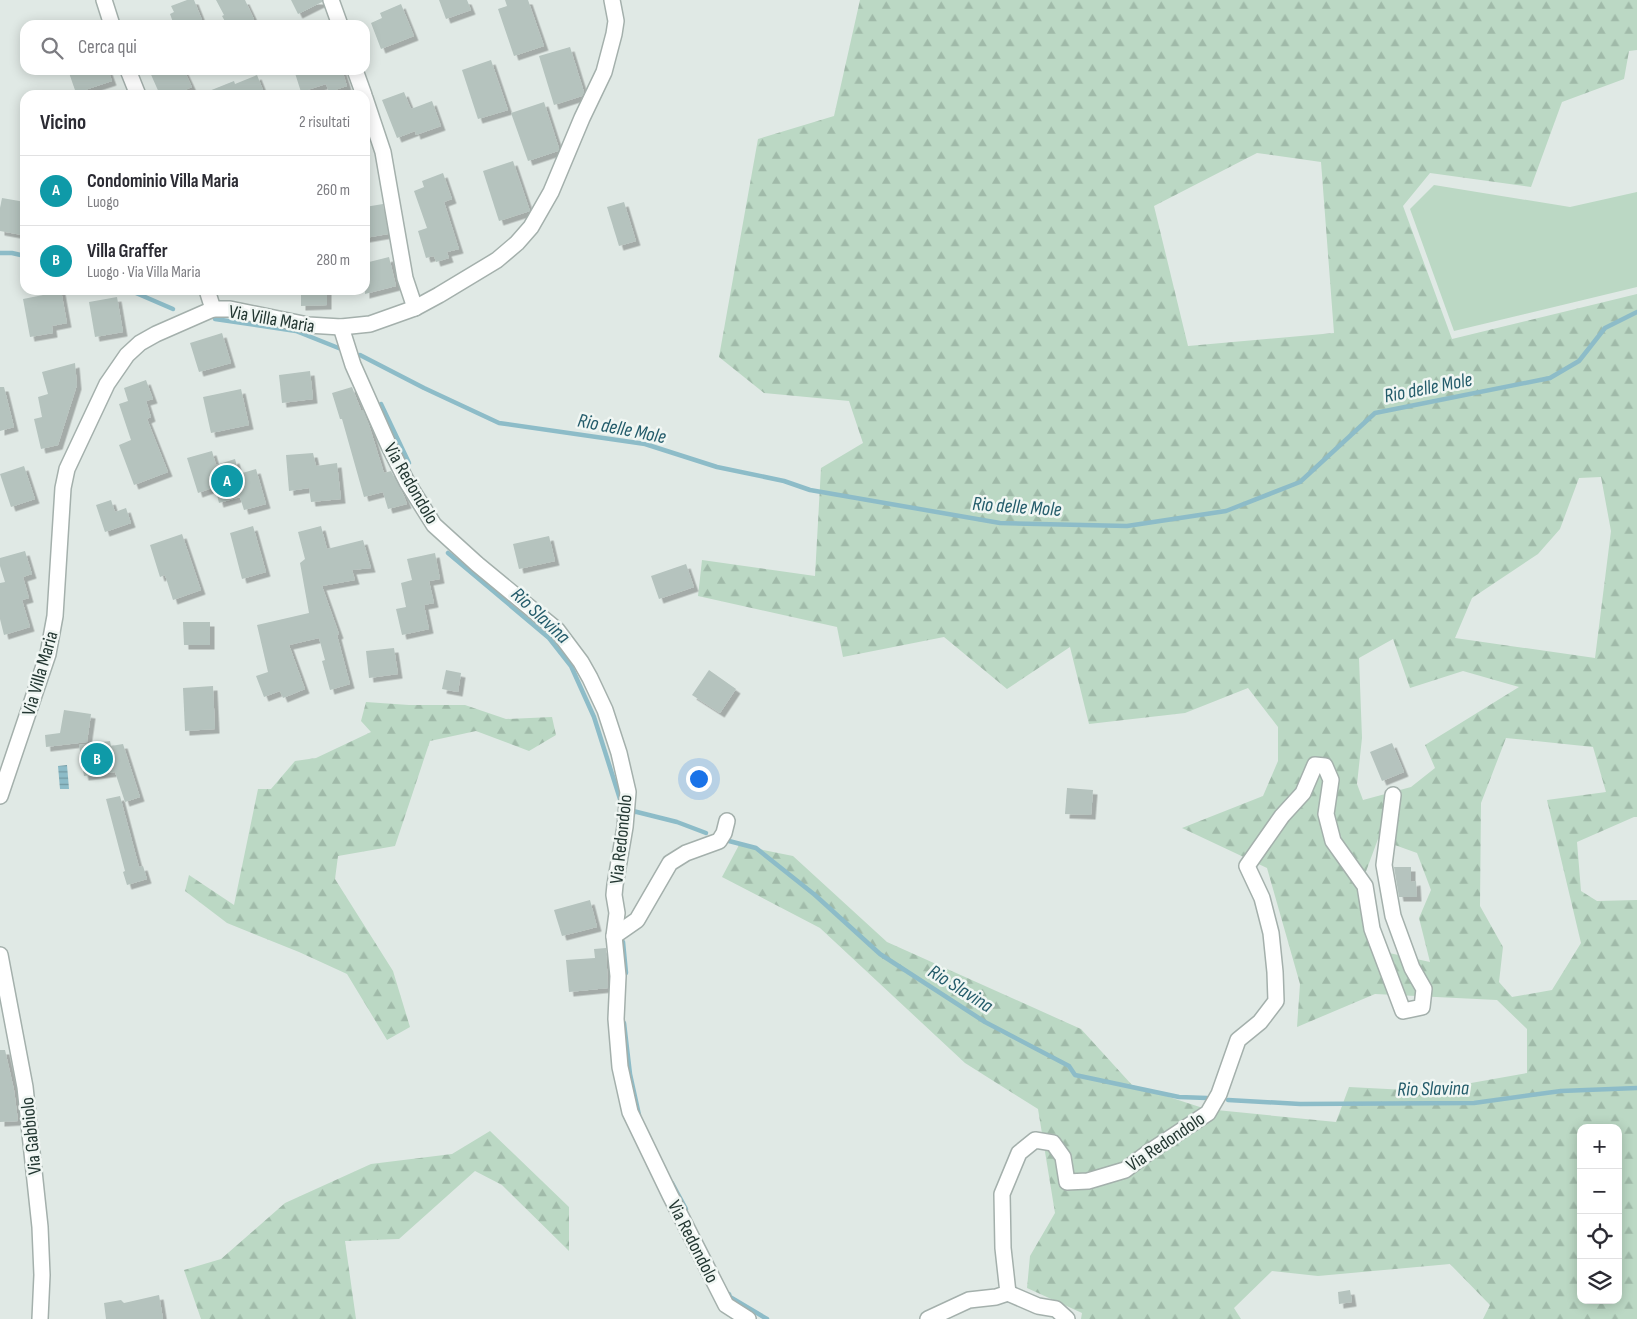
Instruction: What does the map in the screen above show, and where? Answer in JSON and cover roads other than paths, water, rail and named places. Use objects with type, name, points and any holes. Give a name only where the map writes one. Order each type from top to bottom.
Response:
[{"type":"street","points":[[104,0],[110,20]]},
{"type":"street","points":[[331,0],[338,20]]},
{"type":"street","name":"Via Villa Maria","points":[[0,796],[48,654],[55,616],[63,488],[67,469],[107,384],[126,355],[140,343],[156,334],[214,309],[230,308],[244,310],[308,325],[341,328],[370,324],[415,308],[497,260],[517,243],[541,212],[604,72],[616,21],[612,0]]},
{"type":"street","points":[[130,75],[136,90]]},
{"type":"street","points":[[357,75],[362,90]]},
{"type":"street","points":[[370,114],[383,152],[405,278],[415,308]]},
{"type":"street","points":[[209,295],[214,309]]},
{"type":"street","name":"Via Redondolo","points":[[341,328],[354,365],[389,446],[407,482],[434,525],[462,552],[557,630],[581,662],[590,678],[619,753],[628,792],[625,827],[614,895],[617,913],[614,936],[618,976],[616,1019],[620,1066],[630,1112],[726,1305],[748,1319]]},
{"type":"street","name":"Via Redondolo","points":[[1008,1293],[1003,1248],[1002,1194],[1019,1153],[1036,1140],[1053,1143],[1063,1157],[1067,1182],[1088,1181],[1125,1170],[1208,1113],[1219,1094],[1238,1040],[1260,1022],[1276,1001],[1271,933],[1262,898],[1247,866],[1282,816],[1303,793],[1314,765],[1325,766],[1331,780],[1326,814],[1333,841],[1364,886],[1372,929],[1403,1011],[1422,1007],[1424,989],[1412,968],[1393,916],[1384,865],[1393,795]]},
{"type":"street","points":[[614,936],[637,920],[670,863],[686,853],[719,841],[724,833],[727,821]]},
{"type":"street","name":"Via Gabbiolo","points":[[0,955],[25,1087],[40,1227],[42,1275],[40,1319]]},
{"type":"street","points":[[928,1319],[969,1300],[996,1297],[1008,1293],[1038,1306],[1056,1309],[1067,1319]]},
{"type":"water","points":[[67,765],[69,789],[60,789],[58,766]]},
{"type":"waterway","name":"Rio delle Mole","points":[[0,253],[20,255]]},
{"type":"waterway","name":"Rio delle Mole","points":[[141,295],[173,309]]},
{"type":"waterway","name":"Rio delle Mole","points":[[360,355],[424,388],[499,423],[645,444],[717,467],[784,481],[810,490],[1000,523],[1127,526],[1226,511],[1300,482],[1375,413],[1550,378],[1579,361],[1605,328],[1637,312]]},
{"type":"waterway","name":"Rio delle Mole","points":[[215,319],[296,331],[341,349]]},
{"type":"waterway","name":"Rio Slavina","points":[[381,404],[409,463]]},
{"type":"waterway","name":"Rio Slavina","points":[[448,553],[549,638],[571,666],[594,717],[620,799]]},
{"type":"waterway","name":"Rio Slavina","points":[[633,815],[633,811],[677,822],[706,833]]},
{"type":"waterway","name":"Rio Slavina","points":[[729,841],[756,848],[815,895],[880,954],[985,1022],[1069,1066],[1075,1075],[1179,1097],[1207,1098]]},
{"type":"waterway","points":[[623,942],[626,973]]},
{"type":"waterway","points":[[624,1023],[630,1074],[639,1115]]},
{"type":"waterway","name":"Rio Slavina","points":[[1228,1100],[1300,1104],[1474,1103],[1561,1091],[1637,1088]]},
{"type":"waterway","points":[[672,1183],[686,1209]]},
{"type":"waterway","points":[[729,1294],[730,1297],[767,1319]]},
{"type":"place","name":"Condominio Villa Maria","points":[[227,481]]},
{"type":"place","name":"Villa Graffer","points":[[97,759]]}]
